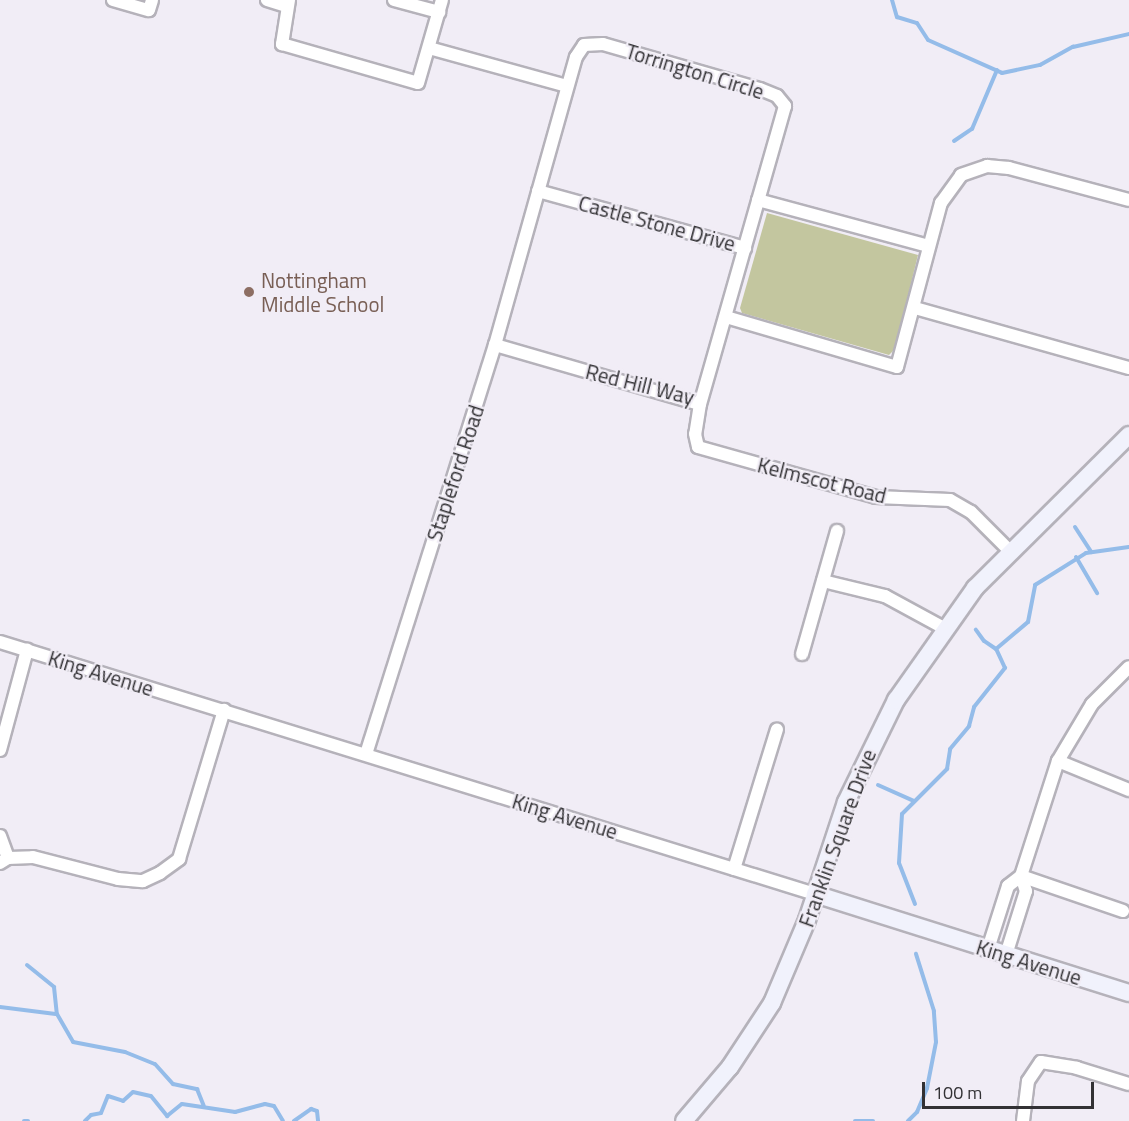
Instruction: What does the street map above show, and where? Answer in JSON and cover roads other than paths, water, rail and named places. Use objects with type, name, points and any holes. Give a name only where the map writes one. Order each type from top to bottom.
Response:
[{"type":"street","points":[[113,0],[149,10],[152,0]]},
{"type":"street","points":[[267,0],[288,3],[282,44],[418,83],[440,6],[394,0]]},
{"type":"street","name":"Torrington Circle","points":[[567,86],[576,57],[584,45],[591,43],[777,96],[786,106],[758,200]]},
{"type":"street","points":[[429,48],[567,86],[538,191]]},
{"type":"street","points":[[726,317],[897,367],[915,308],[929,246],[947,190],[961,175],[975,168],[996,166],[1026,171],[1129,200]]},
{"type":"street","name":"Castle Stone Drive","points":[[538,191],[745,248],[758,200]]},
{"type":"street","name":"Stapleford Road","points":[[366,754],[495,345],[538,191]]},
{"type":"street","points":[[758,200],[929,246]]},
{"type":"street","name":"Red Hill Way","points":[[495,345],[700,404],[745,248]]},
{"type":"street","points":[[915,308],[1129,368]]},
{"type":"street","name":"Kelmscot Road","points":[[700,404],[695,434],[696,443],[703,451],[876,496],[950,500],[971,512],[1010,551]]},
{"type":"street","name":"Franklin Square Drive","points":[[684,1121],[729,1067],[762,1019],[792,959],[843,810],[875,738],[944,628],[1010,551],[1129,435]]},
{"type":"street","points":[[802,654],[837,531]]},
{"type":"street","points":[[823,580],[891,598],[944,628]]},
{"type":"street","name":"King Avenue","points":[[0,642],[1129,993]]},
{"type":"street","points":[[0,750],[27,650]]},
{"type":"street","points":[[988,949],[1008,886],[1021,876],[1058,761],[1092,704],[1129,667]]},
{"type":"street","points":[[0,836],[4,860],[33,857],[118,879],[143,881],[160,873],[179,859],[224,710]]},
{"type":"street","points":[[734,869],[777,729]]},
{"type":"street","points":[[1058,761],[1129,790]]},
{"type":"street","points":[[1021,876],[1123,911]]},
{"type":"street","points":[[1006,955],[1026,891],[1021,876]]},
{"type":"street","points":[[1023,1121],[1028,1081],[1041,1062],[1077,1068],[1129,1084]]},
{"type":"waterway","points":[[892,0],[897,17],[917,23],[928,40],[1002,73],[1040,65],[1073,47],[1129,34]]},
{"type":"waterway","points":[[954,141],[972,129],[997,70]]},
{"type":"waterway","points":[[1075,527],[1091,552]]},
{"type":"waterway","points":[[996,649],[1028,622],[1035,585],[1086,553],[1129,547]]},
{"type":"waterway","points":[[1076,557],[1097,593]]},
{"type":"waterway","points":[[915,904],[899,863],[902,814],[947,769],[950,749],[969,726],[974,707],[1005,668],[996,649],[984,641],[976,630]]},
{"type":"waterway","points":[[878,785],[914,801]]},
{"type":"waterway","points":[[908,1121],[917,1112],[927,1088],[936,1042],[934,1011],[916,954]]},
{"type":"waterway","points":[[27,965],[54,987],[57,1014],[73,1042],[125,1052],[155,1064],[173,1084],[197,1089],[204,1106]]},
{"type":"waterway","points":[[0,1007],[56,1014]]},
{"type":"waterway","points":[[85,1121],[91,1115],[101,1113],[108,1096],[123,1101],[133,1092],[151,1096],[167,1116],[182,1104],[235,1112],[265,1104],[274,1106],[283,1121]]},
{"type":"waterway","points":[[294,1121],[311,1109],[317,1111],[318,1121]]},
{"type":"waterway","points":[[855,1121],[873,1121]]},
{"type":"place","name":"Nottingham Middle School","points":[[249,292]]}]
